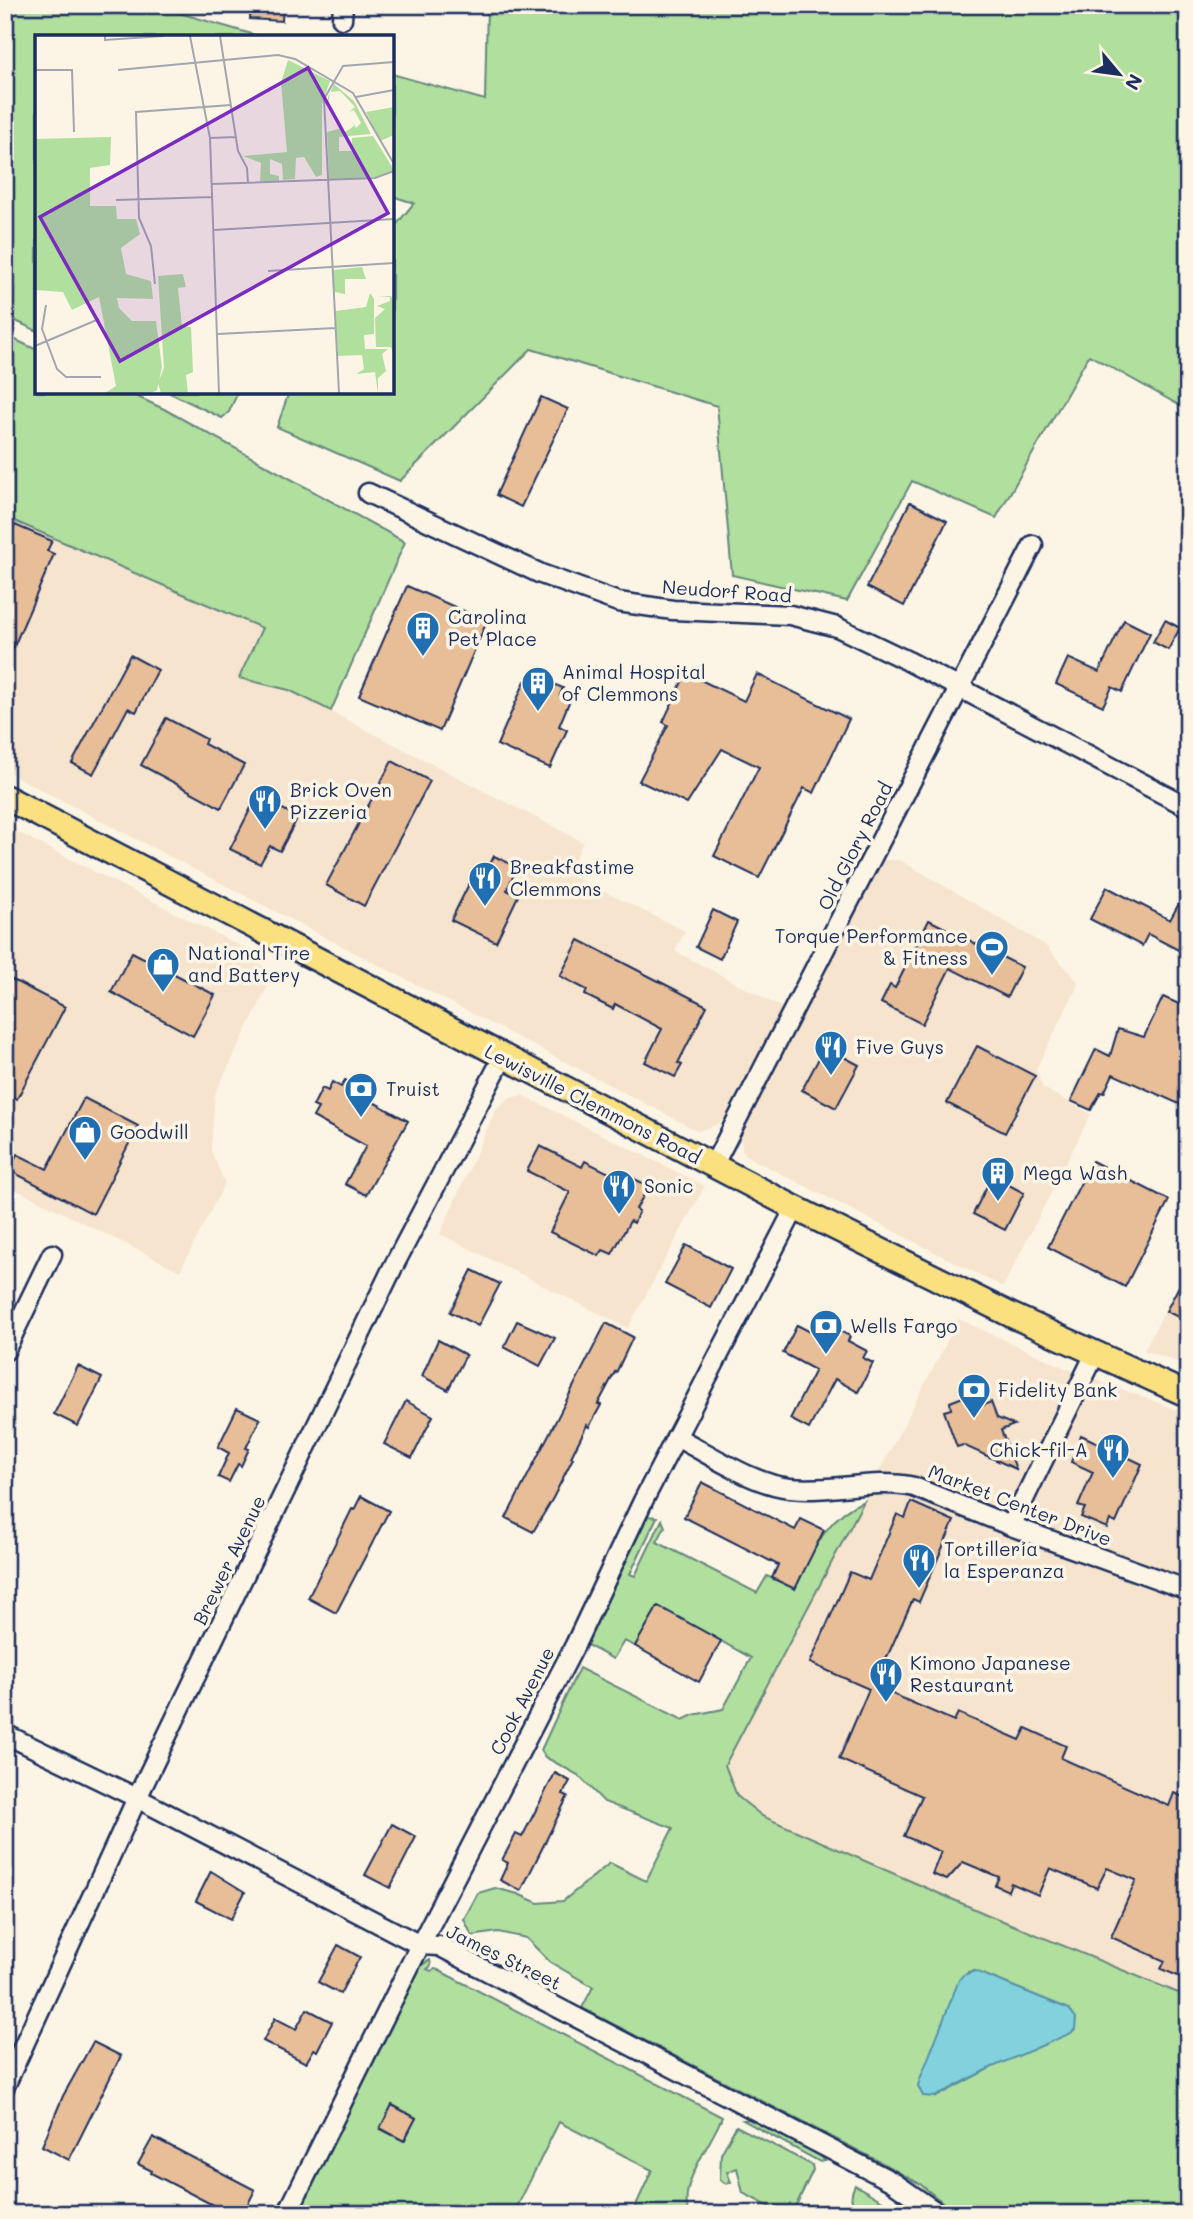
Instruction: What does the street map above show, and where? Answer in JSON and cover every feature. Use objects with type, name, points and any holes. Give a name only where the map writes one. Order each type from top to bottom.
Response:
[{"type":"main road","name":"Lewisville Clemmons Road","points":[[5,797],[795,1208],[959,1290],[1188,1395]]},
{"type":"street","name":"Neudorf Road","points":[[368,493],[541,574],[618,603],[673,610],[790,615],[837,627],[908,661],[1188,807]]},
{"type":"street","name":"Old Glory Road","points":[[713,1166],[1033,545]]},
{"type":"street","name":"Brewer Avenue","points":[[5,2087],[137,1798],[392,1269],[503,1057]]},
{"type":"street","name":"Cook Avenue","points":[[287,2214],[420,1945],[575,1645],[676,1437],[795,1208]]},
{"type":"street","points":[[5,1351],[52,1254]]},
{"type":"street","points":[[1011,1527],[1095,1354]]},
{"type":"street","name":"Market Center Drive","points":[[676,1437],[760,1480],[778,1486],[806,1489],[898,1483],[914,1487],[1011,1527],[1188,1590]]},
{"type":"street","name":"James Street","points":[[5,1734],[137,1798],[420,1945],[439,1946],[741,2101],[893,2182],[939,2214]]},
{"type":"shaded area","points":[[5,517],[263,624],[240,678],[289,690],[583,842],[568,874],[685,931],[675,951],[783,1008],[730,1112],[718,1124],[698,1131],[5,771]]},
{"type":"shaded area","points":[[5,826],[254,953],[265,969],[269,984],[215,1094],[211,1151],[225,1183],[180,1271],[5,1184]]},
{"type":"shaded area","points":[[879,860],[900,860],[1045,945],[1079,983],[1036,1069],[1043,1088],[1091,1114],[1003,1287],[748,1157],[742,1149],[741,1137],[745,1128]]},
{"type":"shaded area","points":[[522,1095],[705,1186],[628,1328],[440,1234],[496,1109],[509,1098]]},
{"type":"shaded area","points":[[1188,1267],[1188,1366],[1144,1350]]},
{"type":"shaded area","points":[[959,1319],[1063,1367],[1188,1414],[1188,1997],[986,1914],[762,1816],[737,1796],[725,1765]]},
{"type":"green space","points":[[5,5],[152,5],[255,35],[35,35],[35,330],[5,316]]},
{"type":"green space","points":[[487,5],[1188,5],[1188,410],[1089,355],[996,518],[912,481],[847,601],[732,575],[717,406],[531,349],[400,481],[277,427],[288,394],[394,394],[394,228],[414,203],[394,197],[394,75],[485,100]]},
{"type":"green space","points":[[5,335],[35,349],[35,394],[131,394],[164,409],[405,542],[331,711],[289,690],[239,678],[262,628],[5,517]]},
{"type":"green space","points":[[172,394],[237,394],[229,412],[222,418]]},
{"type":"green space","points":[[864,1501],[725,1765],[737,1796],[762,1816],[986,1914],[1188,1997],[1188,2214],[957,2214],[920,2184],[882,2163],[582,2008],[593,1987],[550,1962],[526,1938],[498,1932],[472,1936],[464,1919],[478,1893],[495,1888],[538,1903],[563,1901],[610,1863],[646,1881],[673,1828],[604,1802],[578,1775],[545,1757],[541,1750],[579,1668],[683,1720],[693,1715],[723,1709],[751,1658],[658,1606],[635,1646],[624,1641],[613,1659],[585,1644],[648,1516],[657,1517],[630,1574],[635,1576],[662,1520],[665,1527],[657,1542],[757,1593],[767,1576],[795,1589],[829,1526],[850,1508]],"holes":[[[975,1971],[1069,2009],[988,2069],[936,2097],[968,1972]]]},
{"type":"green space","points":[[430,1960],[431,1966],[427,1969],[438,1970],[722,2117],[691,2178],[687,2191],[690,2214],[632,2214],[652,2170],[559,2122],[516,2209],[525,2214],[296,2214],[419,1966]],"holes":[[[392,2105],[416,2118],[404,2141],[380,2129]]]},
{"type":"green space","points":[[750,2119],[818,2153],[825,2161],[820,2162],[743,2120]]},
{"type":"green space","points":[[736,2126],[812,2165],[813,2170],[792,2214],[783,2214],[743,2193],[737,2168],[727,2172],[731,2182],[724,2183],[720,2179],[721,2154]]},
{"type":"green space","points":[[855,2185],[905,2214],[866,2214],[852,2202]]},
{"type":"water","points":[[975,1971],[1069,2009],[1076,2018],[1075,2029],[935,2097],[923,2096],[918,2086],[920,2079],[959,1980],[963,1975]]},
{"type":"building","points":[[251,5],[283,5],[282,21],[250,19]]},
{"type":"building","points":[[541,397],[568,409],[521,507],[496,495]]},
{"type":"building","points":[[910,502],[947,521],[904,606],[867,587]]},
{"type":"building","points":[[15,525],[52,541],[47,551],[54,554],[5,667],[5,548]]},
{"type":"building","name":"Carolina Pet Place","points":[[407,586],[487,621],[440,731],[359,696]]},
{"type":"building","points":[[1124,620],[1150,633],[1122,692],[1112,687],[1103,706],[1056,684],[1068,658],[1099,672]]},
{"type":"building","points":[[1165,620],[1180,628],[1168,650],[1153,642]]},
{"type":"building","points":[[130,655],[158,670],[136,712],[128,708],[93,774],[72,763]]},
{"type":"building","points":[[686,673],[744,701],[757,674],[849,719],[814,793],[804,788],[759,878],[714,856],[759,767],[722,749],[687,804],[639,781],[668,725],[663,722]]},
{"type":"building","name":"Animal Hospital of Clemmons","points":[[539,678],[563,688],[560,695],[570,700],[559,726],[567,730],[550,768],[497,745],[525,681],[536,685]]},
{"type":"building","points":[[166,718],[206,739],[204,744],[244,765],[221,808],[141,765]]},
{"type":"building","points":[[392,761],[430,781],[364,906],[326,885]]},
{"type":"building","name":"Brick Oven Pizzeria","points":[[257,796],[298,817],[280,851],[270,846],[260,864],[230,849]]},
{"type":"building","name":"Breakfastime Clemmons","points":[[494,856],[517,867],[507,890],[518,896],[496,942],[451,920],[474,874],[483,879]]},
{"type":"building","points":[[1107,887],[1170,920],[1188,887],[1188,955],[1148,934],[1142,946],[1090,919]]},
{"type":"building","points":[[713,910],[737,922],[720,959],[696,947]]},
{"type":"building","name":"Torque Performance & Fitness","points":[[929,920],[1022,967],[1007,997],[950,968],[922,1024],[881,1003],[890,985],[895,988]]},
{"type":"building","points":[[579,940],[707,1006],[678,1063],[682,1065],[675,1077],[645,1062],[662,1029],[615,1004],[613,1009],[585,995],[587,990],[560,976]]},
{"type":"building","name":"National Tire and Battery","points":[[132,952],[215,995],[193,1036],[111,992]]},
{"type":"building","points":[[5,976],[65,1007],[17,1099],[5,1093]]},
{"type":"building","points":[[1163,997],[1188,1008],[1188,1108],[1113,1074],[1104,1093],[1101,1092],[1091,1110],[1071,1101],[1096,1049],[1110,1056],[1118,1029],[1144,1037]]},
{"type":"building","points":[[977,1046],[1035,1076],[1005,1133],[947,1103]]},
{"type":"building","name":"Five Guys","points":[[825,1047],[859,1065],[836,1108],[802,1090]]},
{"type":"building","name":"Truist","points":[[345,1080],[358,1087],[355,1092],[408,1121],[366,1195],[345,1184],[366,1146],[313,1117],[318,1108],[313,1106],[322,1088],[328,1091],[332,1082],[341,1087]]},
{"type":"building","name":"Goodwill","points":[[84,1098],[138,1126],[93,1214],[9,1170],[17,1154],[47,1169]]},
{"type":"building","points":[[540,1146],[582,1167],[585,1161],[619,1178],[622,1173],[649,1186],[636,1209],[639,1211],[634,1223],[630,1221],[612,1254],[603,1250],[599,1256],[550,1232],[570,1192],[527,1171]]},
{"type":"building","points":[[1092,1161],[1169,1200],[1125,1287],[1048,1247]]},
{"type":"building","name":"Mega Wash","points":[[992,1176],[1024,1193],[1005,1230],[973,1214]]},
{"type":"building","points":[[686,1245],[731,1269],[711,1308],[665,1284]]},
{"type":"building","points":[[1188,1269],[1188,1322],[1166,1311]]},
{"type":"building","points":[[472,1270],[500,1284],[478,1326],[450,1312]]},
{"type":"building","points":[[517,1321],[555,1338],[540,1366],[504,1347]]},
{"type":"building","points":[[606,1323],[633,1337],[598,1404],[601,1405],[589,1427],[587,1425],[553,1498],[533,1532],[506,1518]]},
{"type":"building","name":"Wells Fargo","points":[[797,1325],[824,1339],[830,1326],[850,1336],[848,1341],[867,1351],[863,1358],[873,1363],[858,1392],[835,1379],[809,1429],[790,1419],[815,1370],[783,1353]]},
{"type":"building","points":[[438,1340],[466,1355],[448,1390],[422,1376]]},
{"type":"building","points":[[78,1366],[102,1378],[78,1426],[54,1414]]},
{"type":"building","name":"Fidelity Bank","points":[[973,1393],[974,1396],[977,1395],[981,1406],[991,1402],[997,1418],[1014,1425],[1001,1430],[1016,1469],[963,1445],[957,1447],[944,1411],[951,1409],[950,1402]]},
{"type":"building","points":[[406,1401],[433,1416],[412,1458],[384,1444]]},
{"type":"building","points":[[237,1408],[260,1419],[246,1448],[249,1449],[241,1466],[238,1464],[229,1482],[218,1477],[229,1453],[218,1447]]},
{"type":"building","name":"Chick-fil-A","points":[[1081,1435],[1142,1464],[1116,1523],[1110,1520],[1107,1528],[1081,1517],[1085,1508],[1078,1506],[1093,1472],[1071,1462]]},
{"type":"building","points":[[702,1482],[795,1530],[801,1519],[824,1530],[795,1589],[772,1578],[778,1565],[684,1517]]},
{"type":"building","points":[[361,1496],[389,1511],[336,1613],[308,1598]]},
{"type":"building","points":[[911,1502],[954,1521],[919,1602],[913,1599],[874,1686],[954,1721],[958,1713],[1020,1740],[1026,1728],[1066,1746],[1061,1758],[1169,1806],[1174,1793],[1188,1799],[1188,1980],[1161,1969],[1165,1961],[1111,1937],[1136,1880],[1107,1868],[1097,1888],[1050,1868],[1038,1895],[1011,1883],[1008,1891],[995,1885],[999,1877],[963,1862],[947,1880],[932,1874],[941,1852],[904,1836],[922,1796],[839,1759],[869,1689],[810,1663],[850,1572],[869,1580],[897,1514],[905,1518]]},
{"type":"building","points":[[658,1606],[721,1641],[699,1682],[635,1646]]},
{"type":"building","points":[[555,1773],[570,1781],[563,1794],[568,1796],[521,1891],[500,1880],[508,1863],[502,1860],[516,1834],[522,1837]]},
{"type":"building","points":[[392,1824],[416,1837],[390,1888],[365,1875]]},
{"type":"building","points":[[211,1871],[245,1892],[231,1919],[196,1901]]},
{"type":"building","points":[[338,1945],[360,1957],[340,1994],[318,1982]]},
{"type":"building","points":[[307,2009],[332,2022],[317,2051],[314,2049],[306,2063],[263,2041],[275,2018],[296,2029]]},
{"type":"building","points":[[93,2042],[121,2056],[69,2160],[42,2146],[63,2096]]},
{"type":"building","points":[[392,2105],[416,2118],[404,2141],[380,2128]]},
{"type":"building","points":[[153,2137],[255,2190],[243,2214],[230,2214],[138,2164]]},
{"type":"place","name":"Carolina Pet Place","points":[[423,658]]},
{"type":"place","name":"Animal Hospital of Clemmons","points":[[538,713]]},
{"type":"place","name":"Brick Oven Pizzeria","points":[[265,831]]},
{"type":"place","name":"Breakfastime Clemmons","points":[[485,908]]},
{"type":"place","name":"Torque Performance & Fitness","points":[[992,977]]},
{"type":"place","name":"National Tire and Battery","points":[[163,994]]},
{"type":"place","name":"Five Guys","points":[[831,1077]]},
{"type":"place","name":"Truist","points":[[361,1119]]},
{"type":"place","name":"Goodwill","points":[[85,1162]]},
{"type":"place","name":"Mega Wash","points":[[998,1203]]},
{"type":"place","name":"Sonic","points":[[619,1216]]},
{"type":"place","name":"Wells Fargo","points":[[826,1356]]},
{"type":"place","name":"Fidelity Bank","points":[[974,1420]]},
{"type":"place","name":"Chick-fil-A","points":[[1113,1480]]},
{"type":"place","name":"Tortillería la Esperanza","points":[[919,1590]]},
{"type":"place","name":"Kimono Japanese Restaurant","points":[[886,1704]]}]
